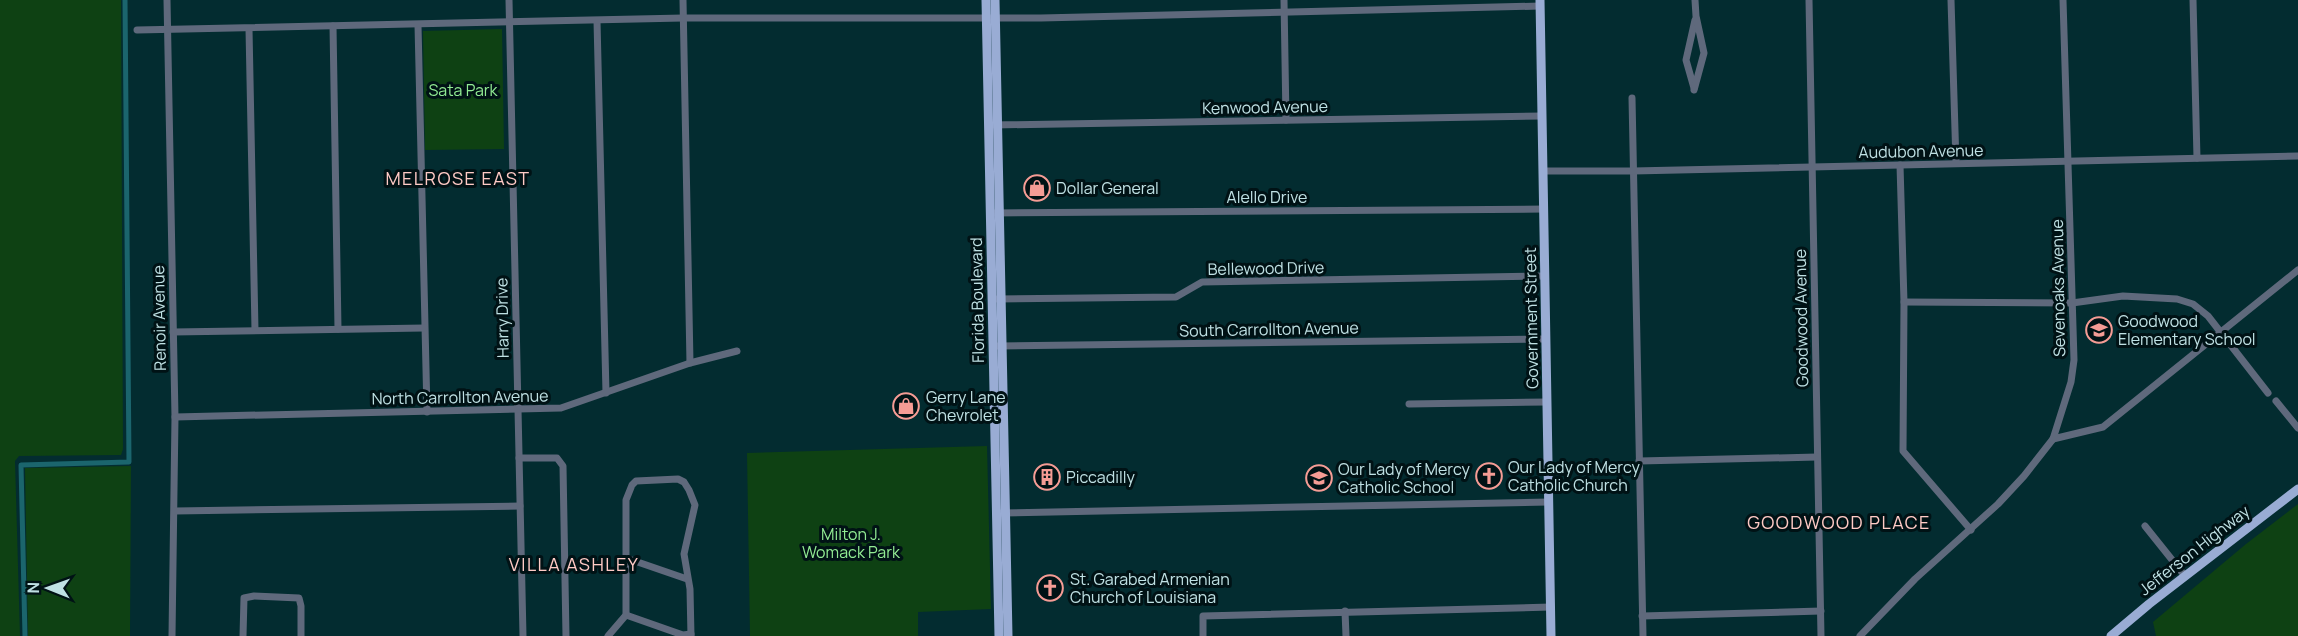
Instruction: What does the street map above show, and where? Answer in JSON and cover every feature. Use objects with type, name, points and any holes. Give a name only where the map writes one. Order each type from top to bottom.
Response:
[{"type":"main road","name":"Florida Boulevard","points":[[986,0],[991,18]]},
{"type":"main road","name":"Florida Boulevard","points":[[995,0],[991,18],[1001,513],[999,636]]},
{"type":"main road","name":"Government Street","points":[[1540,3],[1551,636]]},
{"type":"main road","name":"Jefferson Highway","points":[[2111,636],[2298,489]]},
{"type":"main road","name":"Florida Boulevard","points":[[1001,513],[1008,636]]},
{"type":"street","name":"Renoir Avenue","points":[[167,0],[175,417],[172,636]]},
{"type":"street","name":"Harry Drive","points":[[509,0],[523,636]]},
{"type":"street","points":[[683,0],[690,363]]},
{"type":"street","points":[[1284,0],[1286,120]]},
{"type":"street","points":[[1695,0],[1704,53],[1694,90],[1686,60],[1696,16]]},
{"type":"street","name":"Goodwood Avenue","points":[[1809,0],[1821,636]]},
{"type":"street","points":[[1951,0],[1956,163]]},
{"type":"street","name":"Sevenoaks Avenue","points":[[1861,636],[1915,579],[1971,530],[2024,476],[2054,439],[2071,382],[2074,360],[2063,0]]},
{"type":"street","points":[[2193,0],[2197,158]]},
{"type":"street","points":[[137,30],[683,18],[991,18],[1284,12],[1540,3]]},
{"type":"street","points":[[597,21],[606,393]]},
{"type":"street","points":[[418,25],[426,412]]},
{"type":"street","points":[[333,26],[338,329]]},
{"type":"street","points":[[249,29],[255,330]]},
{"type":"street","points":[[1632,98],[1643,636]]},
{"type":"street","name":"Kenwood Avenue","points":[[993,125],[1542,116]]},
{"type":"street","name":"Audubon Avenue","points":[[1544,171],[2298,156]]},
{"type":"street","points":[[1900,165],[1904,302],[1903,451],[1971,530]]},
{"type":"street","name":"Alello Drive","points":[[995,213],[1544,209]]},
{"type":"street","points":[[2054,439],[2103,427],[2298,270]]},
{"type":"street","name":"Bellewood Drive","points":[[997,299],[1176,297],[1202,282],[1545,276]]},
{"type":"street","points":[[1904,302],[2072,303],[2123,296],[2177,299],[2193,304],[2208,316],[2268,393]]},
{"type":"street","points":[[173,332],[424,328]]},
{"type":"street","name":"South Carrollton Avenue","points":[[997,346],[1546,339]]},
{"type":"street","name":"North Carrollton Avenue","points":[[175,417],[561,408],[690,363],[737,351]]},
{"type":"street","points":[[2276,401],[2298,428]]},
{"type":"street","points":[[1409,404],[1547,402]]},
{"type":"street","points":[[1639,460],[1817,457]]},
{"type":"street","points":[[519,458],[557,458],[562,466],[566,636]]},
{"type":"street","points":[[608,636],[626,615],[626,500],[632,485],[636,481],[678,479],[684,482],[695,505],[684,554],[691,599],[691,635],[683,635],[626,615]]},
{"type":"street","points":[[1001,513],[1549,502]]},
{"type":"street","points":[[175,511],[520,506]]},
{"type":"street","points":[[2145,526],[2185,576]]},
{"type":"street","points":[[626,558],[687,579]]},
{"type":"street","points":[[243,636],[244,598],[254,596],[299,598],[301,636]]},
{"type":"street","points":[[1203,636],[1203,616],[1551,607]]},
{"type":"street","points":[[1642,616],[1821,611]]},
{"type":"street","points":[[1345,612],[1346,636]]},
{"type":"green space","points":[[0,0],[121,0],[123,449],[121,455],[19,456],[15,461],[20,636],[0,636]]},
{"type":"green space","name":"Sata Park","points":[[502,29],[504,149],[425,150],[423,31]]},
{"type":"green space","name":"Milton J. Womack Park","points":[[987,446],[991,609],[918,612],[918,636],[750,636],[747,453]]},
{"type":"green space","points":[[131,466],[130,636],[28,636],[25,468]]},
{"type":"green space","points":[[2298,504],[2298,636],[2156,636],[2153,622]]},
{"type":"waterway","points":[[25,636],[21,465],[129,462],[125,0]]},
{"type":"place","name":"Dollar General","points":[[1037,188]]},
{"type":"place","name":"Goodwood Elementary School","points":[[2099,330]]},
{"type":"place","name":"Gerry Lane Chevrolet","points":[[906,406]]},
{"type":"place","name":"Our Lady of Mercy Catholic Church","points":[[1489,476]]},
{"type":"place","name":"Piccadilly","points":[[1047,477]]},
{"type":"place","name":"Our Lady of Mercy Catholic School","points":[[1319,478]]},
{"type":"place","name":"St. Garabed Armenian Church of Louisiana","points":[[1050,588]]},
{"type":"district","name":"MELROSE EAST","points":[[458,179]]},
{"type":"district","name":"GOODWOOD PLACE","points":[[1839,523]]},
{"type":"district","name":"VILLA ASHLEY","points":[[574,565]]}]
